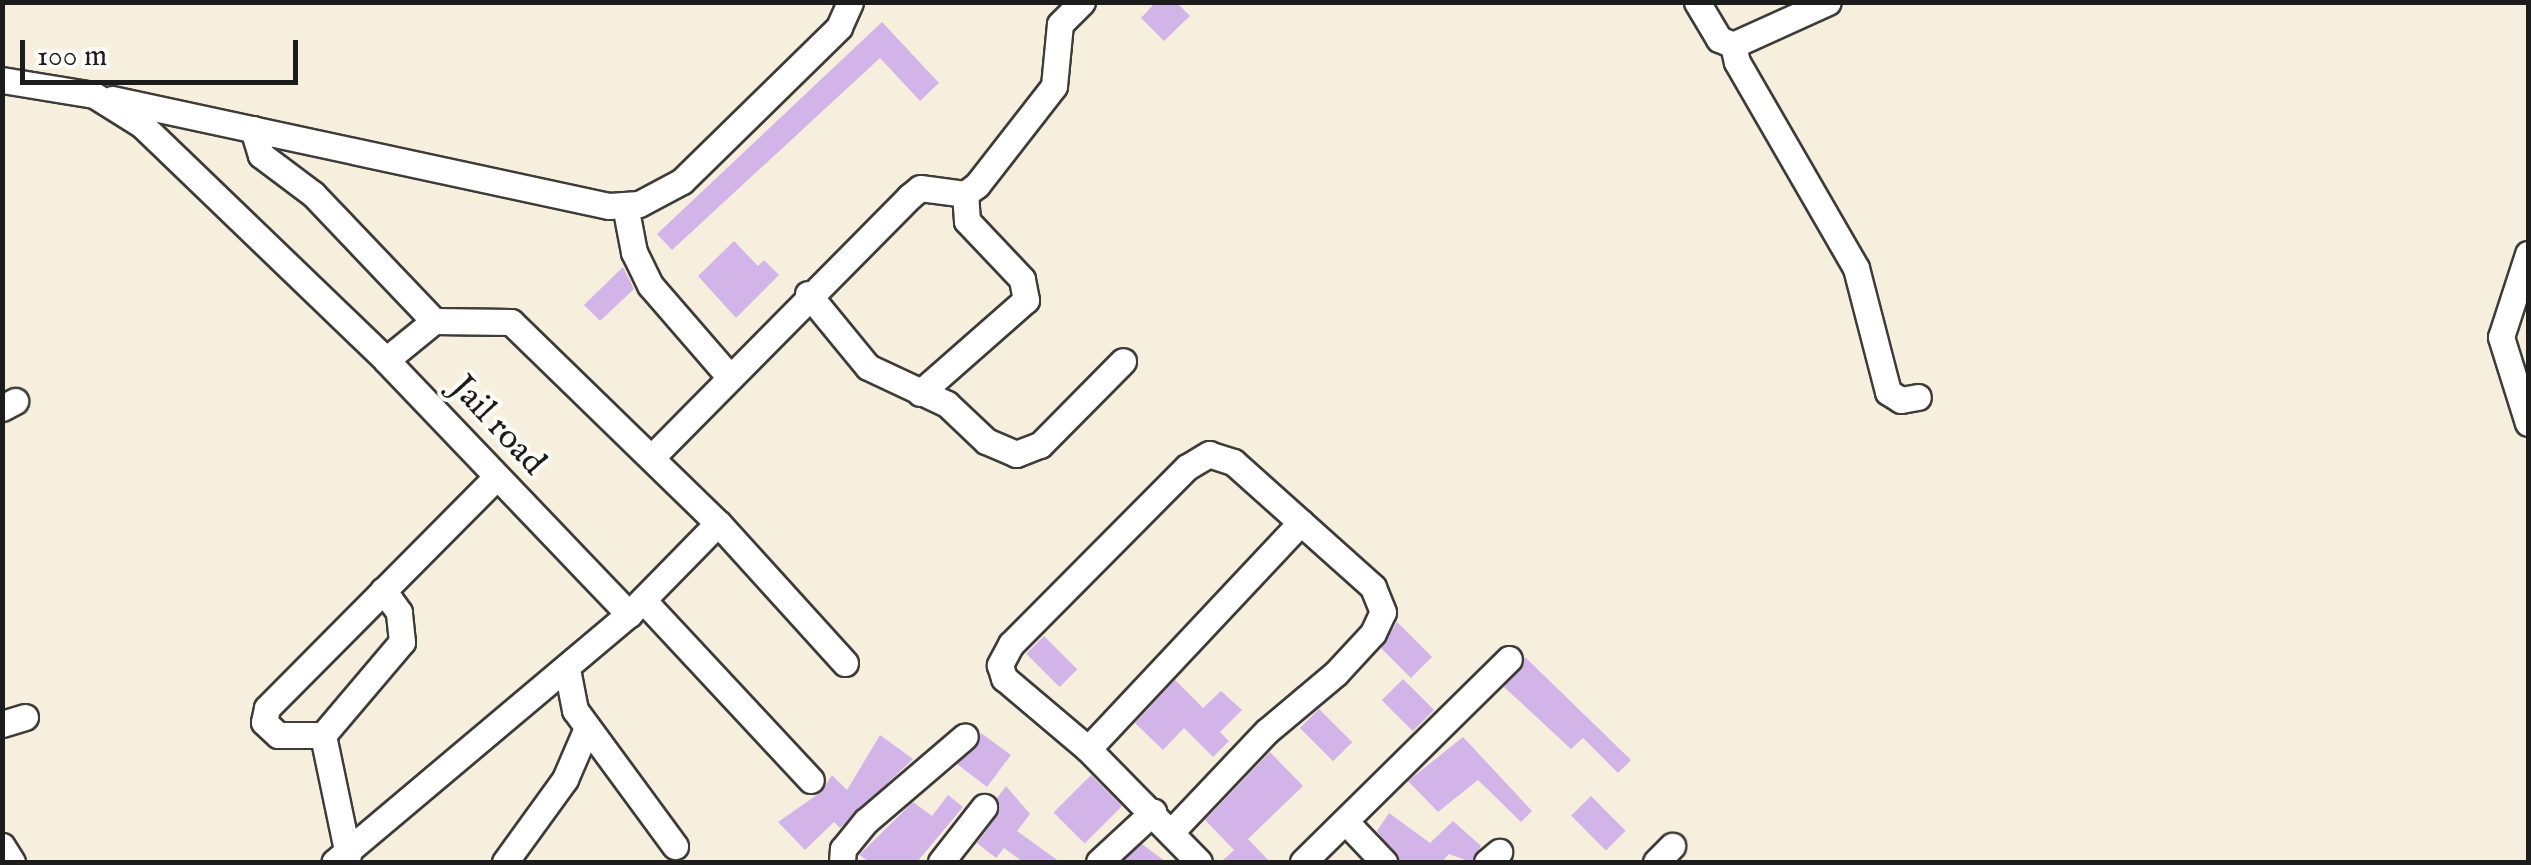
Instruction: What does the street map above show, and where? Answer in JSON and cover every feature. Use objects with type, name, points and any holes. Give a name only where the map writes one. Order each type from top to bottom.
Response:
[{"type":"street","points":[[94,95],[625,205],[658,198],[682,181],[839,27],[850,2]]},
{"type":"street","points":[[920,393],[1026,300],[1022,279],[967,221],[965,194],[1054,86],[1060,24],[1082,2]]},
{"type":"street","points":[[1696,2],[1719,39],[1733,45],[1828,3]]},
{"type":"street","points":[[1733,45],[1736,62],[1856,268],[1888,392],[1901,400],[1918,398]]},
{"type":"street","name":"Jail road","points":[[2,80],[94,95],[142,125],[386,360],[496,476],[811,780]]},
{"type":"street","points":[[253,129],[261,155],[312,194],[434,321]]},
{"type":"street","points":[[654,456],[808,294],[920,188],[965,194]]},
{"type":"street","points":[[625,205],[634,252],[650,285],[728,376]]},
{"type":"street","points":[[2528,254],[2501,337],[2528,424]]},
{"type":"street","points":[[808,294],[868,367],[947,404],[998,450],[1016,454],[1040,445],[1124,361]]},
{"type":"street","points":[[386,360],[434,321],[514,324],[654,456],[845,663]]},
{"type":"street","points":[[1100,862],[1162,822],[1380,623],[1381,598],[1373,587],[1233,462],[1209,454],[1187,467],[1011,644],[1000,666],[1004,678],[1088,749],[1162,822],[1200,862]]},
{"type":"street","points":[[323,735],[278,735],[264,722],[266,708],[496,476]]},
{"type":"street","points":[[1088,749],[1301,522]]},
{"type":"street","points":[[341,858],[636,608],[718,523]]},
{"type":"street","points":[[341,858],[323,735],[402,642],[399,612],[383,590]]},
{"type":"street","points":[[1304,862],[1509,659]]},
{"type":"street","points":[[566,670],[569,695],[587,728],[675,846]]},
{"type":"street","points":[[504,862],[564,779],[587,728]]},
{"type":"street","points":[[842,862],[843,849],[866,821],[965,736]]},
{"type":"street","points":[[941,862],[984,807]]},
{"type":"street","points":[[1344,822],[1384,862]]},
{"type":"street","points":[[2,846],[12,862]]},
{"type":"building","points":[[1156,2],[1176,2],[1190,16],[1164,41],[1141,18]]},
{"type":"building","points":[[882,22],[939,83],[920,101],[880,58],[672,250],[657,234]]},
{"type":"building","points":[[734,241],[758,266],[764,260],[779,275],[736,318],[698,276]]},
{"type":"building","points":[[623,267],[634,289],[600,321],[584,305]]},
{"type":"building","points":[[1397,622],[1432,657],[1411,678],[1381,648]]},
{"type":"building","points":[[1044,636],[1077,669],[1060,687],[1026,654]]},
{"type":"building","points":[[1525,657],[1631,760],[1618,773],[1583,738],[1571,749],[1504,687]]},
{"type":"building","points":[[1403,679],[1434,710],[1413,731],[1382,700]]},
{"type":"building","points":[[1175,680],[1203,708],[1221,691],[1242,710],[1220,732],[1229,741],[1213,757],[1184,728],[1163,750],[1135,723]]},
{"type":"building","points":[[1319,709],[1352,742],[1333,761],[1300,728]]},
{"type":"building","points":[[981,733],[1011,755],[987,787],[957,764],[976,748]]},
{"type":"building","points":[[880,735],[913,759],[840,828],[834,822],[805,850],[778,822],[821,792],[832,775],[847,790]]},
{"type":"building","points":[[1463,737],[1532,811],[1521,822],[1478,780],[1438,812],[1408,781]]},
{"type":"building","points":[[1270,752],[1303,786],[1248,839],[1270,862],[1221,862],[1234,850],[1205,820]]},
{"type":"building","points":[[1091,775],[1122,806],[1085,844],[1054,812]]},
{"type":"building","points":[[1006,786],[1030,814],[1017,831],[1060,862],[1023,862],[1004,848],[996,858],[977,843],[997,816],[997,798]]},
{"type":"building","points":[[948,795],[963,807],[917,862],[870,862],[859,855],[913,802],[932,816]]},
{"type":"building","points":[[1591,796],[1626,831],[1606,850],[1571,816]]},
{"type":"building","points":[[1389,813],[1430,843],[1453,821],[1481,846],[1471,862],[1449,854],[1442,862],[1400,862],[1377,831]]},
{"type":"building","points":[[1142,844],[1166,862],[1122,862]]}]
